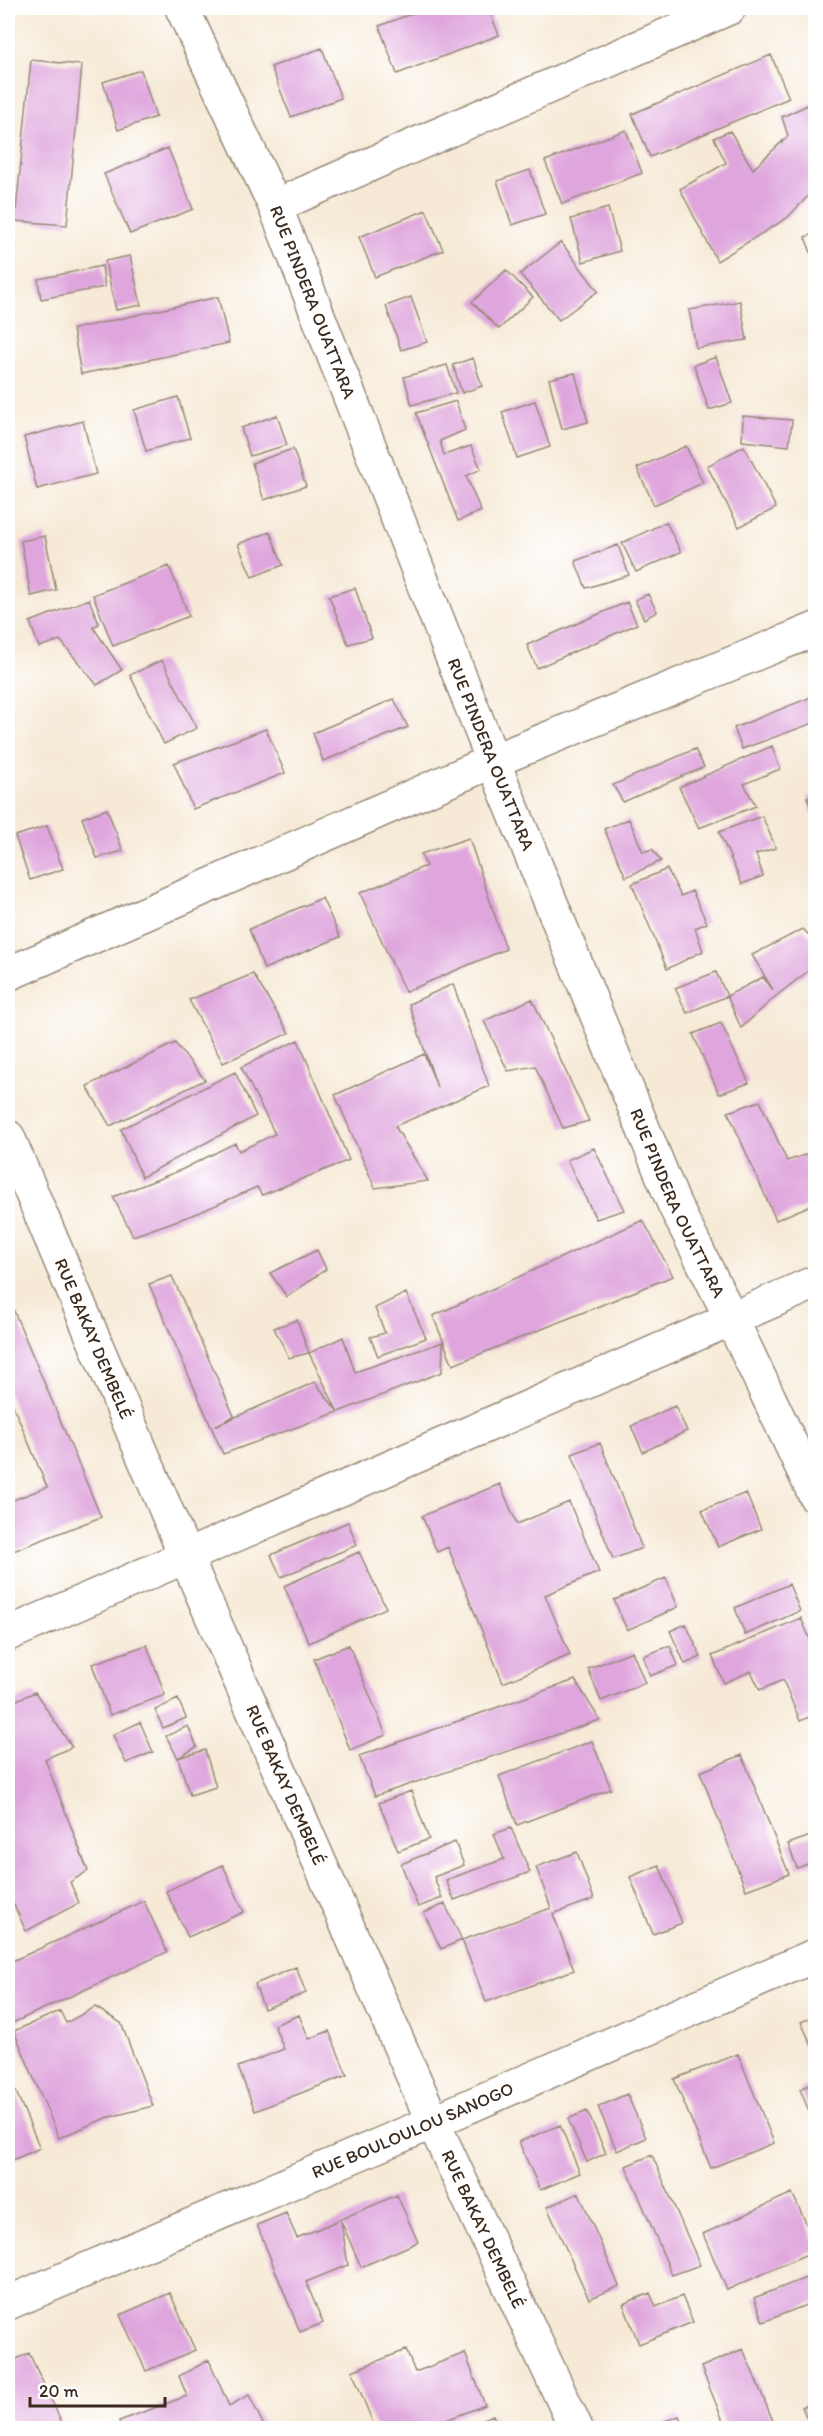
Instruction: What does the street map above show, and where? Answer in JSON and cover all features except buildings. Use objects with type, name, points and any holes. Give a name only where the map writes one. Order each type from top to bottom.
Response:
[{"type":"street","name":"RUE PINDERA OUATTARA","points":[[182,8],[275,206],[493,761],[674,1204],[816,1497]]},
{"type":"street","points":[[275,206],[729,8]]},
{"type":"street","points":[[8,974],[493,761],[816,628]]},
{"type":"street","name":"RUE BAKAY DEMBELÉ","points":[[8,1137],[186,1557],[433,2122],[576,2428]]},
{"type":"street","points":[[8,1634],[816,1282]]},
{"type":"street","name":"RUE BOULOULOU SANOGO","points":[[8,2303],[433,2122],[816,1955]]}]
